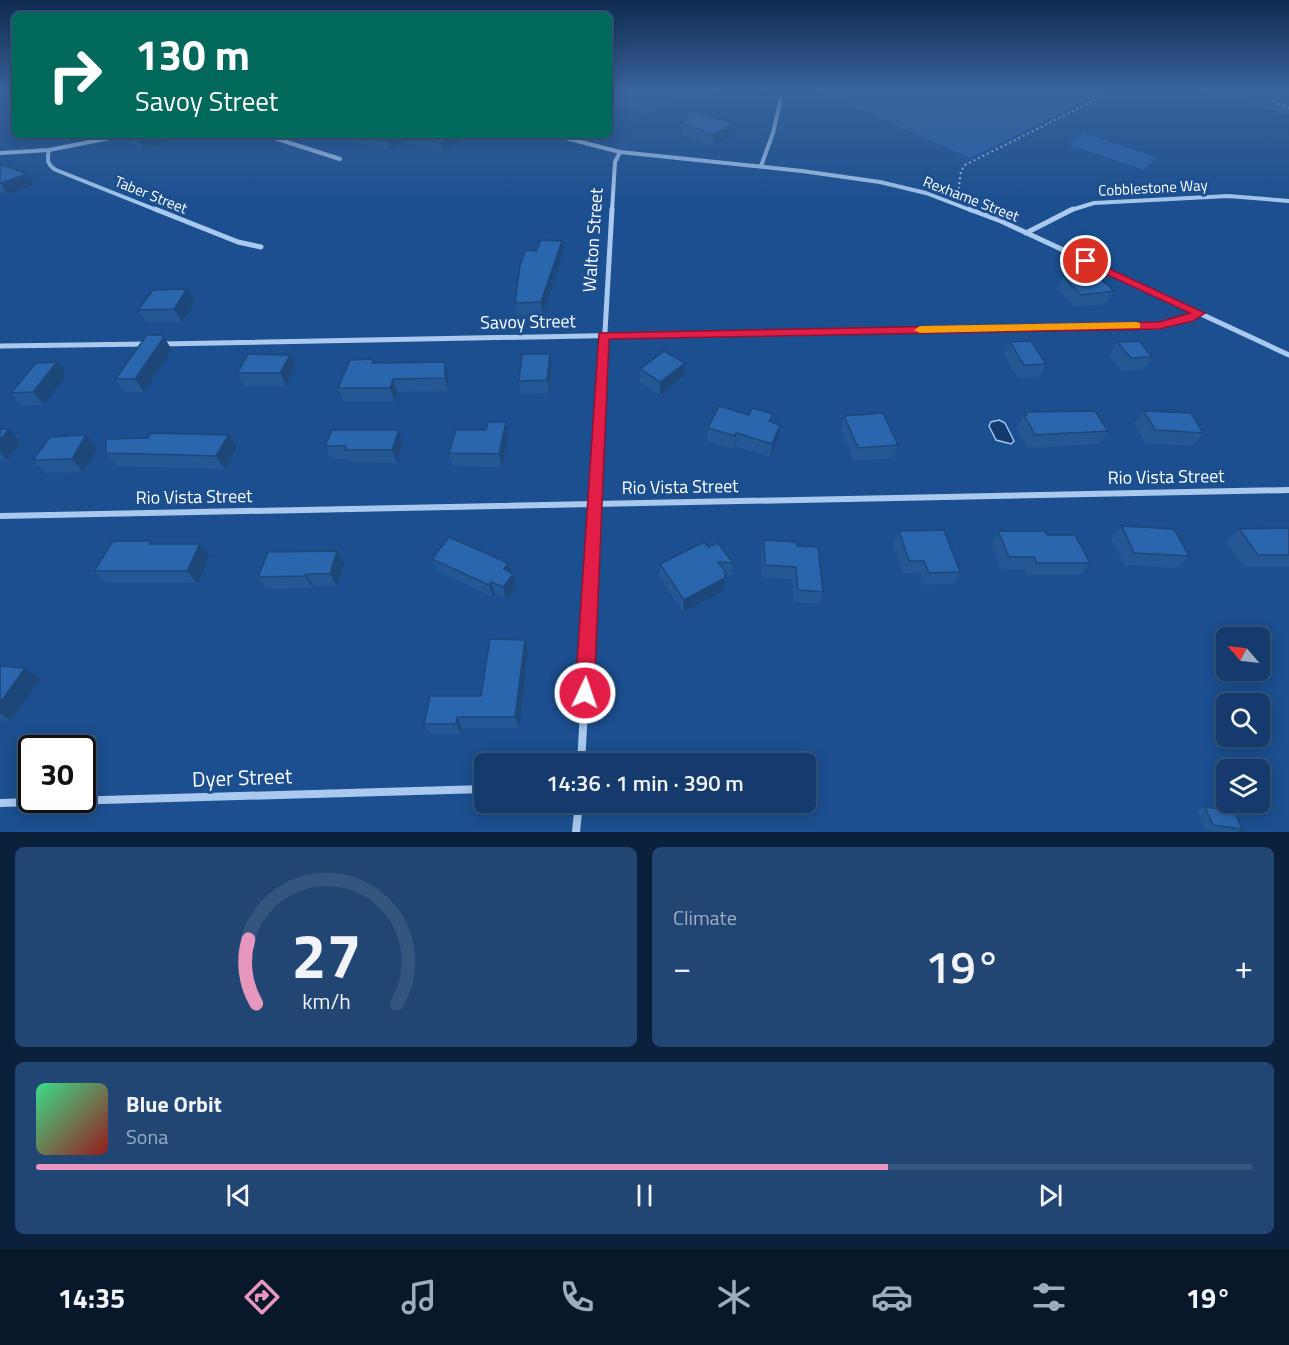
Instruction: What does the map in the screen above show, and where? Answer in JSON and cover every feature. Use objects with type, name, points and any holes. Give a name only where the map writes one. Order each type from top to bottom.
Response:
[{"type":"street","points":[[761,166],[774,128]]},
{"type":"street","points":[[0,153],[49,150],[110,138]]},
{"type":"street","points":[[274,138],[340,159]]},
{"type":"street","name":"Rexhame Street","points":[[566,138],[620,152],[761,166],[880,182],[952,202],[1026,233],[1289,355]]},
{"type":"street","name":"Taber Street","points":[[49,150],[46,159],[56,170],[238,242],[261,247]]},
{"type":"street","name":"Walton Street","points":[[582,753],[603,335],[615,162],[620,152]]},
{"type":"street","name":"Cobblestone Way","points":[[1026,233],[1064,212],[1094,203],[1228,196],[1289,201]]},
{"type":"street","name":"Savoy Street","points":[[0,346],[1159,325],[1182,321],[1199,313]]},
{"type":"street","name":"Rio Vista Street","points":[[0,516],[1289,490]]},
{"type":"street","name":"Dyer Street","points":[[0,803],[474,789]]},
{"type":"street","points":[[576,832],[578,813]]},
{"type":"path","points":[[952,202],[960,192],[962,171],[965,165],[1039,128]]},
{"type":"shaded area","points":[[902,128],[1030,128],[970,158]]},
{"type":"shaded area","points":[[1084,133],[1158,158],[1143,170],[1067,144]]},
{"type":"shaded area","points":[[999,420],[1005,423],[1014,441],[1011,444],[996,440],[989,426],[991,422]]},
{"type":"building","points":[[693,128],[725,128],[714,135]]},
{"type":"building","points":[[133,138],[152,138],[139,142]]},
{"type":"building","points":[[372,138],[391,138],[387,140]]},
{"type":"building","points":[[422,138],[448,138],[441,143]]},
{"type":"building","points":[[0,164],[27,174],[0,183]]},
{"type":"building","points":[[541,240],[562,241],[541,302],[515,303],[520,265],[526,250],[536,251]]},
{"type":"building","points":[[1094,273],[1114,291],[1081,295],[1063,276]]},
{"type":"building","points":[[187,289],[174,309],[138,310],[153,290]]},
{"type":"building","points":[[147,335],[164,337],[135,379],[115,379]]},
{"type":"building","points":[[1031,341],[1046,364],[1024,365],[1010,342]]},
{"type":"building","points":[[1139,341],[1152,357],[1131,358],[1117,342]]},
{"type":"building","points":[[664,351],[685,363],[660,382],[640,369]]},
{"type":"building","points":[[248,354],[290,355],[280,373],[237,373]]},
{"type":"building","points":[[522,354],[550,354],[547,380],[519,381]]},
{"type":"building","points":[[373,359],[372,363],[445,362],[445,378],[393,379],[390,388],[338,388],[350,360]]},
{"type":"building","points":[[57,362],[33,392],[11,393],[36,363]]},
{"type":"building","points":[[719,406],[749,415],[752,408],[773,414],[769,421],[780,425],[772,444],[736,433],[735,436],[708,428]]},
{"type":"building","points":[[1095,411],[1108,431],[1035,435],[1024,415],[1027,415],[1026,412]]},
{"type":"building","points":[[1144,411],[1191,413],[1203,433],[1155,430]]},
{"type":"building","points":[[883,413],[898,445],[858,448],[844,416]]},
{"type":"building","points":[[488,422],[506,422],[499,454],[449,453],[456,430],[486,430]]},
{"type":"building","points":[[0,429],[9,429],[0,440]]},
{"type":"building","points":[[332,430],[399,430],[392,450],[345,450],[346,446],[325,446]]},
{"type":"building","points":[[151,433],[229,435],[216,456],[106,453],[106,439],[148,438]]},
{"type":"building","points":[[86,435],[72,459],[33,460],[50,437]]},
{"type":"building","points":[[1122,526],[1174,529],[1189,556],[1134,553]]},
{"type":"building","points":[[1289,528],[1289,555],[1258,555],[1239,529]]},
{"type":"building","points":[[944,530],[960,572],[929,573],[924,561],[909,561],[899,531]]},
{"type":"building","points":[[998,531],[1045,531],[1047,535],[1075,535],[1090,563],[1037,563],[1034,557],[1009,557]]},
{"type":"building","points":[[449,537],[508,563],[504,569],[513,574],[503,587],[491,582],[489,585],[432,559]]},
{"type":"building","points":[[764,540],[796,542],[797,546],[818,547],[823,592],[798,590],[796,567],[765,565]]},
{"type":"building","points":[[113,541],[200,544],[187,571],[94,571]]},
{"type":"building","points":[[704,542],[708,547],[718,543],[733,563],[718,562],[725,571],[725,578],[684,600],[660,564]]},
{"type":"building","points":[[337,551],[330,574],[258,577],[268,552]]},
{"type":"building","points":[[490,639],[525,640],[515,717],[457,717],[456,724],[424,724],[430,696],[481,696]]},
{"type":"building","points":[[0,666],[25,668],[0,703]]},
{"type":"building","points":[[1205,807],[1216,809],[1216,813],[1235,813],[1242,829],[1213,825]]},
{"type":"slow traffic","points":[[920,330],[1136,326]]},
{"type":"route","points":[[585,693],[603,335],[1159,325],[1175,323],[1199,313],[1086,261]]}]
